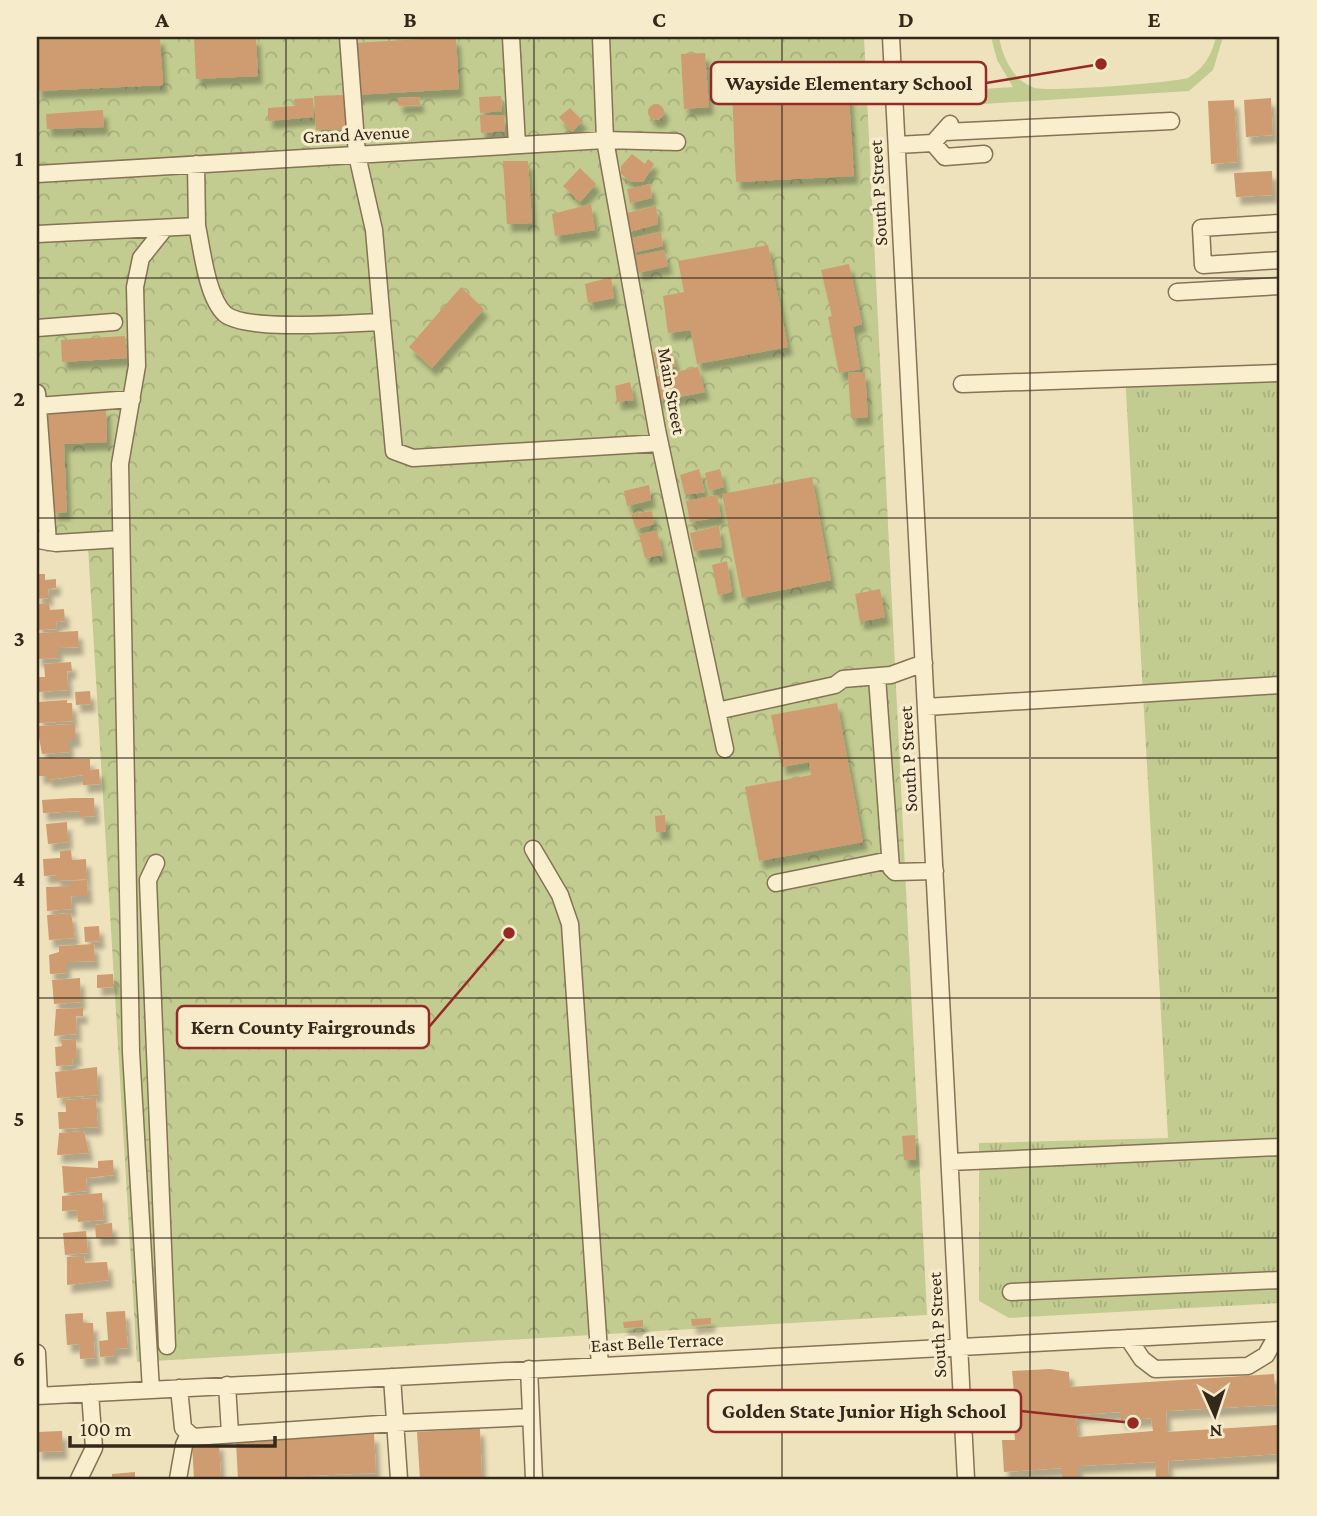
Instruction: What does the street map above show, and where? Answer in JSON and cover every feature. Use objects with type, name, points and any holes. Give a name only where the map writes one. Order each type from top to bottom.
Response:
[{"type":"street","points":[[348,37],[357,155],[374,230],[394,451],[413,458],[660,443]]},
{"type":"street","points":[[511,37],[517,145]]},
{"type":"street","name":"Main Street","points":[[601,37],[605,140],[660,443],[725,749]]},
{"type":"street","name":"South P Street","points":[[891,37],[966,1479]]},
{"type":"street","points":[[897,145],[933,143],[946,132],[951,123],[963,122],[973,130],[1171,121]]},
{"type":"street","name":"Grand Avenue","points":[[37,174],[605,140],[677,142]]},
{"type":"street","points":[[933,143],[945,156],[984,153]]},
{"type":"street","points":[[196,164],[197,226],[212,290],[226,314],[243,320],[279,325],[382,322]]},
{"type":"street","points":[[1280,223],[1201,229],[1203,265],[1280,260]]},
{"type":"street","points":[[37,234],[197,226]]},
{"type":"street","points":[[151,1390],[131,1052],[120,464],[137,366],[135,287],[141,258],[165,228]]},
{"type":"street","points":[[1177,292],[1280,286]]},
{"type":"street","points":[[37,328],[114,322]]},
{"type":"street","points":[[962,384],[1280,373]]},
{"type":"street","points":[[120,538],[42,541],[38,402],[132,399]]},
{"type":"street","points":[[716,711],[835,685],[843,679],[856,676],[871,678],[924,663]]},
{"type":"street","points":[[871,678],[891,869],[895,872],[934,871]]},
{"type":"street","points":[[926,707],[1280,685]]},
{"type":"street","points":[[533,849],[560,895],[570,925],[600,1366]]},
{"type":"street","points":[[776,883],[890,860]]},
{"type":"street","points":[[156,863],[148,880],[167,1346]]},
{"type":"street","points":[[950,1163],[1280,1147]]},
{"type":"street","points":[[1011,1292],[1280,1280]]},
{"type":"street","points":[[1128,1338],[1148,1365],[1155,1369],[1178,1370],[1248,1366],[1259,1362],[1280,1330]]},
{"type":"street","name":"East Belle Terrace","points":[[38,1396],[1280,1330]]},
{"type":"street","points":[[37,1353],[38,1396]]},
{"type":"street","points":[[529,1369],[534,1479]]},
{"type":"street","points":[[392,1377],[398,1479]]},
{"type":"street","points":[[227,1385],[230,1433]]},
{"type":"street","points":[[179,1388],[183,1428],[193,1437],[530,1417]]},
{"type":"street","points":[[79,1479],[94,1448],[90,1393]]},
{"type":"street","points":[[178,1479],[184,1445],[189,1434]]},
{"type":"green space","points":[[37,37],[864,37],[927,1315],[137,1362],[88,547],[37,550]]},
{"type":"green space","points":[[991,37],[999,37],[1010,68],[1027,85],[1063,89],[1188,78],[1206,61],[1216,37],[1223,37],[1213,70],[1189,91],[968,105],[967,90],[1013,87],[997,60]]},
{"type":"green space","points":[[1280,368],[1280,1303],[1009,1318],[979,1301],[979,1143],[1168,1138],[1125,374]]},
{"type":"building","points":[[160,37],[163,85],[37,91],[37,38]]},
{"type":"building","points":[[194,37],[256,37],[258,76],[196,79]]},
{"type":"building","points":[[456,37],[459,89],[355,95],[353,43]]},
{"type":"building","points":[[705,53],[709,107],[684,109],[681,54]]},
{"type":"building","points":[[848,83],[854,176],[736,182],[732,90]]},
{"type":"building","points":[[345,95],[347,129],[316,130],[314,96]]},
{"type":"building","points":[[501,96],[502,111],[480,113],[479,97]]},
{"type":"building","points":[[419,97],[420,105],[399,106],[398,98]]},
{"type":"building","points":[[313,98],[314,117],[268,121],[268,108],[295,106],[294,99]]},
{"type":"building","points":[[1271,98],[1273,135],[1246,137],[1244,100]]},
{"type":"building","points":[[1234,100],[1238,162],[1211,164],[1208,101]]},
{"type":"building","points":[[653,104],[659,104],[664,112],[662,118],[653,120],[648,115],[648,109]]},
{"type":"building","points":[[570,108],[583,121],[572,132],[559,117]]},
{"type":"building","points":[[103,110],[104,127],[47,129],[46,114]]},
{"type":"building","points":[[480,115],[504,115],[505,131],[481,133]]},
{"type":"building","points":[[632,154],[645,164],[648,159],[654,164],[643,182],[631,182],[621,174],[621,166]]},
{"type":"building","points":[[503,161],[528,161],[532,223],[507,224]]},
{"type":"building","points":[[580,168],[596,184],[580,202],[563,186]]},
{"type":"building","points":[[1272,171],[1273,195],[1236,197],[1234,173]]},
{"type":"building","points":[[650,184],[652,198],[630,203],[627,189]]},
{"type":"building","points":[[591,204],[595,230],[555,236],[552,214]]},
{"type":"building","points":[[656,206],[658,224],[626,233],[623,214]]},
{"type":"building","points":[[661,232],[663,246],[632,253],[628,239]]},
{"type":"building","points":[[768,245],[788,347],[697,364],[686,306],[690,330],[668,333],[663,296],[684,292],[678,261]]},
{"type":"building","points":[[664,250],[668,266],[638,273],[634,256]]},
{"type":"building","points":[[849,264],[862,324],[853,327],[860,369],[839,373],[828,317],[832,316],[821,270]]},
{"type":"building","points":[[611,277],[614,298],[588,303],[585,284]]},
{"type":"building","points":[[461,287],[484,309],[432,368],[409,347]]},
{"type":"building","points":[[125,336],[127,358],[62,362],[61,340]]},
{"type":"building","points":[[671,350],[676,366],[657,369],[653,352]]},
{"type":"building","points":[[698,367],[705,392],[658,401],[654,377]]},
{"type":"building","points":[[865,372],[868,417],[851,418],[848,373]]},
{"type":"building","points":[[630,382],[634,400],[617,402],[615,386]]},
{"type":"building","points":[[106,408],[107,442],[64,444],[67,512],[53,513],[48,411]]},
{"type":"building","points":[[699,469],[705,492],[685,495],[680,475]]},
{"type":"building","points":[[720,469],[724,487],[709,491],[705,473]]},
{"type":"building","points":[[812,477],[831,580],[742,598],[722,494]]},
{"type":"building","points":[[649,485],[651,500],[627,506],[624,491]]},
{"type":"building","points":[[717,495],[721,517],[690,522],[686,501]]},
{"type":"building","points":[[652,511],[654,524],[636,529],[631,514]]},
{"type":"building","points":[[719,526],[722,547],[694,551],[690,533]]},
{"type":"building","points":[[657,531],[663,555],[645,558],[639,534]]},
{"type":"building","points":[[727,561],[732,592],[718,595],[712,565]]},
{"type":"building","points":[[37,574],[45,574],[45,580],[56,579],[56,588],[48,589],[49,598],[37,599]]},
{"type":"building","points":[[880,589],[885,617],[860,622],[855,594]]},
{"type":"building","points":[[49,603],[50,610],[64,609],[65,621],[56,622],[57,629],[37,630],[37,604]]},
{"type":"building","points":[[78,631],[79,647],[58,648],[58,658],[37,659],[37,633]]},
{"type":"building","points":[[71,662],[72,671],[67,671],[68,690],[38,692],[37,677],[45,677],[44,664]]},
{"type":"building","points":[[90,691],[91,704],[76,705],[75,692]]},
{"type":"building","points":[[67,700],[67,703],[72,703],[73,721],[39,723],[37,702]]},
{"type":"building","points":[[837,703],[863,842],[759,861],[745,787],[811,775],[809,762],[782,767],[771,715]]},
{"type":"building","points":[[75,724],[76,739],[69,739],[69,752],[42,754],[37,726]]},
{"type":"building","points":[[38,759],[90,759],[90,770],[99,769],[100,784],[83,785],[83,775],[48,780],[48,776],[39,776]]},
{"type":"building","points":[[94,798],[95,816],[79,817],[79,811],[43,813],[42,800]]},
{"type":"building","points":[[665,815],[666,832],[656,832],[655,816]]},
{"type":"building","points":[[67,822],[68,842],[48,844],[46,824]]},
{"type":"building","points":[[71,850],[72,860],[86,859],[87,879],[56,881],[56,875],[44,876],[43,859],[60,858],[60,851]]},
{"type":"building","points":[[87,880],[88,896],[71,896],[72,909],[47,911],[46,887],[71,886],[71,881]]},
{"type":"building","points":[[71,913],[75,938],[49,940],[47,915]]},
{"type":"building","points":[[99,926],[100,941],[85,942],[84,927]]},
{"type":"building","points":[[94,944],[95,961],[66,962],[66,973],[50,974],[49,955],[59,952],[59,946]]},
{"type":"building","points":[[113,974],[114,987],[97,988],[97,975]]},
{"type":"building","points":[[80,978],[81,1002],[54,1004],[52,980]]},
{"type":"building","points":[[83,1008],[83,1016],[76,1016],[77,1034],[54,1036],[56,1009]]},
{"type":"building","points":[[76,1039],[77,1059],[72,1059],[73,1065],[56,1066],[55,1047],[62,1046],[61,1040]]},
{"type":"building","points":[[97,1067],[98,1095],[57,1098],[55,1072]]},
{"type":"building","points":[[96,1098],[98,1127],[59,1129],[58,1112],[66,1112],[65,1100]]},
{"type":"building","points":[[84,1131],[89,1153],[57,1155],[59,1133]]},
{"type":"building","points":[[915,1135],[916,1159],[904,1160],[902,1136]]},
{"type":"building","points":[[113,1160],[114,1175],[86,1178],[87,1191],[64,1193],[62,1166],[98,1168],[98,1161]]},
{"type":"building","points":[[102,1193],[104,1220],[78,1222],[77,1210],[62,1211],[62,1196]]},
{"type":"building","points":[[112,1223],[113,1237],[96,1238],[95,1225]]},
{"type":"building","points":[[86,1231],[88,1253],[65,1255],[63,1233]]},
{"type":"building","points":[[84,1256],[85,1263],[107,1262],[109,1280],[67,1285],[67,1257]]},
{"type":"building","points":[[125,1311],[128,1348],[114,1349],[114,1356],[100,1357],[99,1341],[108,1340],[106,1312]]},
{"type":"building","points":[[83,1313],[83,1323],[93,1323],[95,1358],[80,1359],[79,1344],[67,1345],[65,1314]]},
{"type":"building","points":[[711,1318],[711,1324],[692,1326],[691,1319]]},
{"type":"building","points":[[643,1320],[643,1327],[624,1328],[623,1322]]},
{"type":"building","points":[[1050,1369],[1069,1372],[1070,1387],[1274,1374],[1276,1405],[1166,1411],[1167,1432],[1277,1425],[1279,1454],[1168,1461],[1169,1479],[1156,1479],[1155,1462],[1078,1466],[1078,1479],[1062,1479],[1062,1468],[1004,1472],[1002,1440],[1015,1440],[1014,1425],[1017,1425],[1012,1371]],"holes":[[[1121,1412],[1121,1421],[1151,1418],[1153,1431],[1078,1437],[1076,1415]]]},
{"type":"building","points":[[480,1428],[482,1479],[420,1479],[417,1432]]},
{"type":"building","points":[[62,1431],[63,1451],[37,1452],[37,1432]]},
{"type":"building","points":[[374,1434],[376,1473],[238,1479],[236,1442]]},
{"type":"building","points":[[219,1442],[221,1479],[194,1479],[192,1444]]},
{"type":"building","points":[[135,1472],[135,1479],[112,1479],[112,1474]]},
{"type":"place","name":"Wayside Elementary School","points":[[1101,64]]},
{"type":"place","name":"Kern County Fairgrounds","points":[[509,933]]},
{"type":"place","name":"Golden State Junior High School","points":[[1133,1423]]}]
